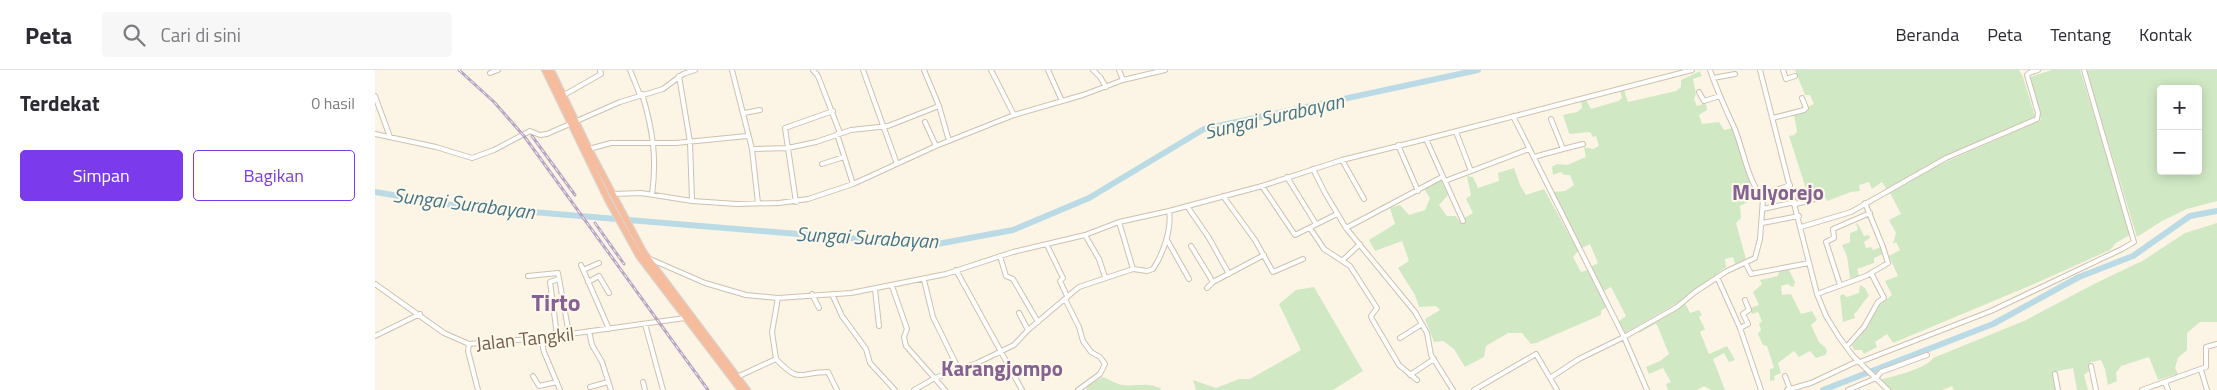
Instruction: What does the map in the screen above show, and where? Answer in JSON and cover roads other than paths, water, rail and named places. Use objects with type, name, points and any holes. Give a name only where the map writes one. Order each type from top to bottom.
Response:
[{"type":"highway","points":[[545,70],[644,256],[741,390]]},
{"type":"highway","points":[[551,70],[564,95],[571,119],[589,149],[612,198]]},
{"type":"highway","points":[[688,317],[747,390]]},
{"type":"street","points":[[491,73],[498,70]]},
{"type":"street","points":[[564,95],[601,74],[600,70]]},
{"type":"street","points":[[630,70],[651,122],[655,167],[652,194]]},
{"type":"street","points":[[375,134],[436,147],[472,158],[494,150],[530,131],[543,135],[571,119],[640,93],[663,88],[679,76],[695,70]]},
{"type":"street","points":[[732,70],[744,113],[747,136],[752,149],[758,203]]},
{"type":"street","points":[[813,70],[818,76],[833,112],[853,184]]},
{"type":"street","points":[[863,70],[897,164]]},
{"type":"street","points":[[924,70],[939,106],[949,141]]},
{"type":"street","points":[[992,70],[1014,115]]},
{"type":"street","points":[[1048,70],[1062,100]]},
{"type":"street","points":[[1093,70],[1100,77],[1105,87]]},
{"type":"street","points":[[1119,70],[1123,80]]},
{"type":"street","points":[[612,198],[652,194],[692,201],[737,204],[796,202],[853,184],[936,146],[1014,115],[1147,72],[1165,70]]},
{"type":"street","points":[[644,256],[705,283],[746,295],[778,298],[875,289],[924,280],[1000,256],[1085,235],[1119,222],[1263,187],[1343,161],[1692,70]]},
{"type":"street","points":[[1550,378],[1579,358],[1624,337],[1677,307],[1727,270],[1746,264],[1755,258],[1762,223],[1763,199],[1755,189],[1734,127],[1710,70]]},
{"type":"street","points":[[1760,70],[1799,216],[1817,294],[1831,325],[1860,362],[1888,390]]},
{"type":"street","points":[[1783,70],[1786,79],[1795,76]]},
{"type":"street","points":[[1801,227],[1851,212],[1945,158],[2037,119],[2038,114],[2027,75],[2037,70]]},
{"type":"street","points":[[1785,376],[1789,390],[1811,383],[1991,311],[2134,242],[2084,70]]},
{"type":"street","points":[[1713,78],[1735,74]]},
{"type":"street","points":[[679,76],[690,142],[692,201]]},
{"type":"street","points":[[1699,92],[1704,101],[1720,96]]},
{"type":"street","points":[[375,96],[390,136]]},
{"type":"street","points":[[1773,118],[1804,110],[1802,98]]},
{"type":"street","points":[[752,149],[788,148],[816,142],[839,133],[902,122],[939,106]]},
{"type":"street","points":[[744,113],[761,110]]},
{"type":"street","points":[[796,202],[786,127],[833,112]]},
{"type":"street","points":[[1514,117],[1624,337],[1647,390]]},
{"type":"street","points":[[1551,119],[1563,149]]},
{"type":"street","points":[[925,122],[936,146]]},
{"type":"street","points":[[1456,132],[1471,171]]},
{"type":"street","points":[[589,149],[611,143],[690,142],[747,136]]},
{"type":"street","points":[[1426,139],[1463,221]]},
{"type":"street","points":[[1534,157],[1583,144]]},
{"type":"street","points":[[1399,147],[1418,191]]},
{"type":"street","points":[[1346,228],[1443,179],[1471,171],[1529,149]]},
{"type":"street","points":[[822,164],[845,157]]},
{"type":"street","points":[[1343,161],[1364,199]]},
{"type":"street","points":[[1314,170],[1346,228],[1398,289],[1422,324],[1428,336],[1428,346],[1434,359],[1453,390]]},
{"type":"street","points":[[1288,179],[1317,224]]},
{"type":"street","points":[[1760,196],[1790,185]]},
{"type":"street","points":[[1263,187],[1295,235],[1337,214]]},
{"type":"street","points":[[1223,196],[1275,273],[1303,259]]},
{"type":"street","points":[[1763,209],[1818,198]]},
{"type":"street","points":[[1817,294],[1871,273],[1888,262],[1865,203]]},
{"type":"street","points":[[1187,206],[1209,238],[1229,274]]},
{"type":"street","points":[[914,390],[934,377],[959,369],[1014,345],[1028,330],[1079,287],[1133,268],[1147,271],[1153,269],[1167,240],[1170,228],[1169,211]]},
{"type":"street","points":[[1841,285],[1826,242],[1834,238],[1833,229],[1870,213]]},
{"type":"street","points":[[1762,223],[1799,216]]},
{"type":"street","points":[[1119,222],[1133,268]]},
{"type":"street","points":[[1310,228],[1324,250],[1350,266],[1377,308],[1371,319],[1399,365],[1417,380]]},
{"type":"street","points":[[1085,235],[1099,259],[1105,277]]},
{"type":"street","points":[[1167,240],[1189,279]]},
{"type":"street","points":[[1343,260],[1360,244]]},
{"type":"street","points":[[1047,245],[1063,278],[1059,281],[1083,341],[1091,352],[1105,364],[1100,374],[1078,390]]},
{"type":"street","points":[[1191,246],[1213,282]]},
{"type":"street","points":[[1207,288],[1213,282],[1264,255]]},
{"type":"street","points":[[1000,256],[1006,276],[1013,279],[1038,322]]},
{"type":"street","points":[[599,263],[582,268],[609,329]]},
{"type":"street","points":[[1746,264],[1751,274],[1809,263]]},
{"type":"street","points":[[956,270],[1022,390]]},
{"type":"street","points":[[528,276],[557,272],[569,334]]},
{"type":"street","points":[[1847,346],[1864,327],[1878,302],[1884,298],[1871,273]]},
{"type":"street","points":[[588,282],[599,276],[609,293]]},
{"type":"street","points":[[1717,278],[1740,328],[1761,390]]},
{"type":"street","points":[[557,335],[550,281],[559,279]]},
{"type":"street","points":[[924,280],[933,317],[959,369]]},
{"type":"street","name":"Jalan Tangkil","points":[[375,284],[446,334],[469,344],[541,338],[688,317]]},
{"type":"street","points":[[891,286],[907,330],[904,337],[906,346],[945,390]]},
{"type":"street","points":[[875,289],[879,326]]},
{"type":"street","points":[[551,294],[561,293]]},
{"type":"street","points":[[812,294],[819,308]]},
{"type":"street","points":[[832,294],[842,316],[866,349],[870,363],[895,390]]},
{"type":"street","points":[[778,298],[773,332],[776,359],[789,372],[799,377],[828,372],[837,390]]},
{"type":"street","points":[[1740,328],[1748,324],[1743,314],[1749,310],[1745,300]]},
{"type":"street","points":[[1019,313],[1028,330]]},
{"type":"street","points":[[375,336],[420,314]]},
{"type":"street","points":[[645,324],[663,390]]},
{"type":"street","points":[[1400,338],[1422,324]]},
{"type":"street","points":[[589,331],[592,345],[602,362],[611,390]]},
{"type":"street","points":[[541,338],[560,390]]},
{"type":"street","points":[[469,344],[468,351],[478,390]]},
{"type":"street","points":[[2143,390],[2201,370],[2207,366],[2206,347],[2217,344]]},
{"type":"street","points":[[1475,390],[1536,354],[1557,390]]},
{"type":"street","points":[[1848,390],[1887,369],[1927,356]]},
{"type":"street","points":[[737,377],[776,359]]},
{"type":"street","points":[[1410,375],[1434,359]]},
{"type":"street","points":[[2091,366],[2096,390]]},
{"type":"street","points":[[2201,370],[2207,390]]},
{"type":"street","points":[[2055,374],[2058,390]]},
{"type":"street","points":[[533,376],[539,386],[557,382]]},
{"type":"street","points":[[590,387],[608,382]]},
{"type":"street","points":[[643,382],[645,390]]},
{"type":"street","points":[[2165,382],[2168,390]]},
{"type":"waterway","name":"Sungai Surabayan","points":[[375,192],[458,206],[932,245],[1013,230],[1089,198],[1204,129],[1478,70]]},
{"type":"waterway","points":[[1823,390],[1993,324],[2079,277],[2133,256],[2190,216],[2217,211]]},
{"type":"railway","points":[[459,70],[494,102],[524,136],[708,390]]},
{"type":"railway","points":[[532,136],[575,195]]},
{"type":"railway","points":[[595,223],[624,264]]},
{"type":"district","name":"Mulyorejo","points":[[1778,192]]},
{"type":"district","name":"Tirto","points":[[556,302]]},
{"type":"district","name":"Karangjompo","points":[[1002,368]]}]
